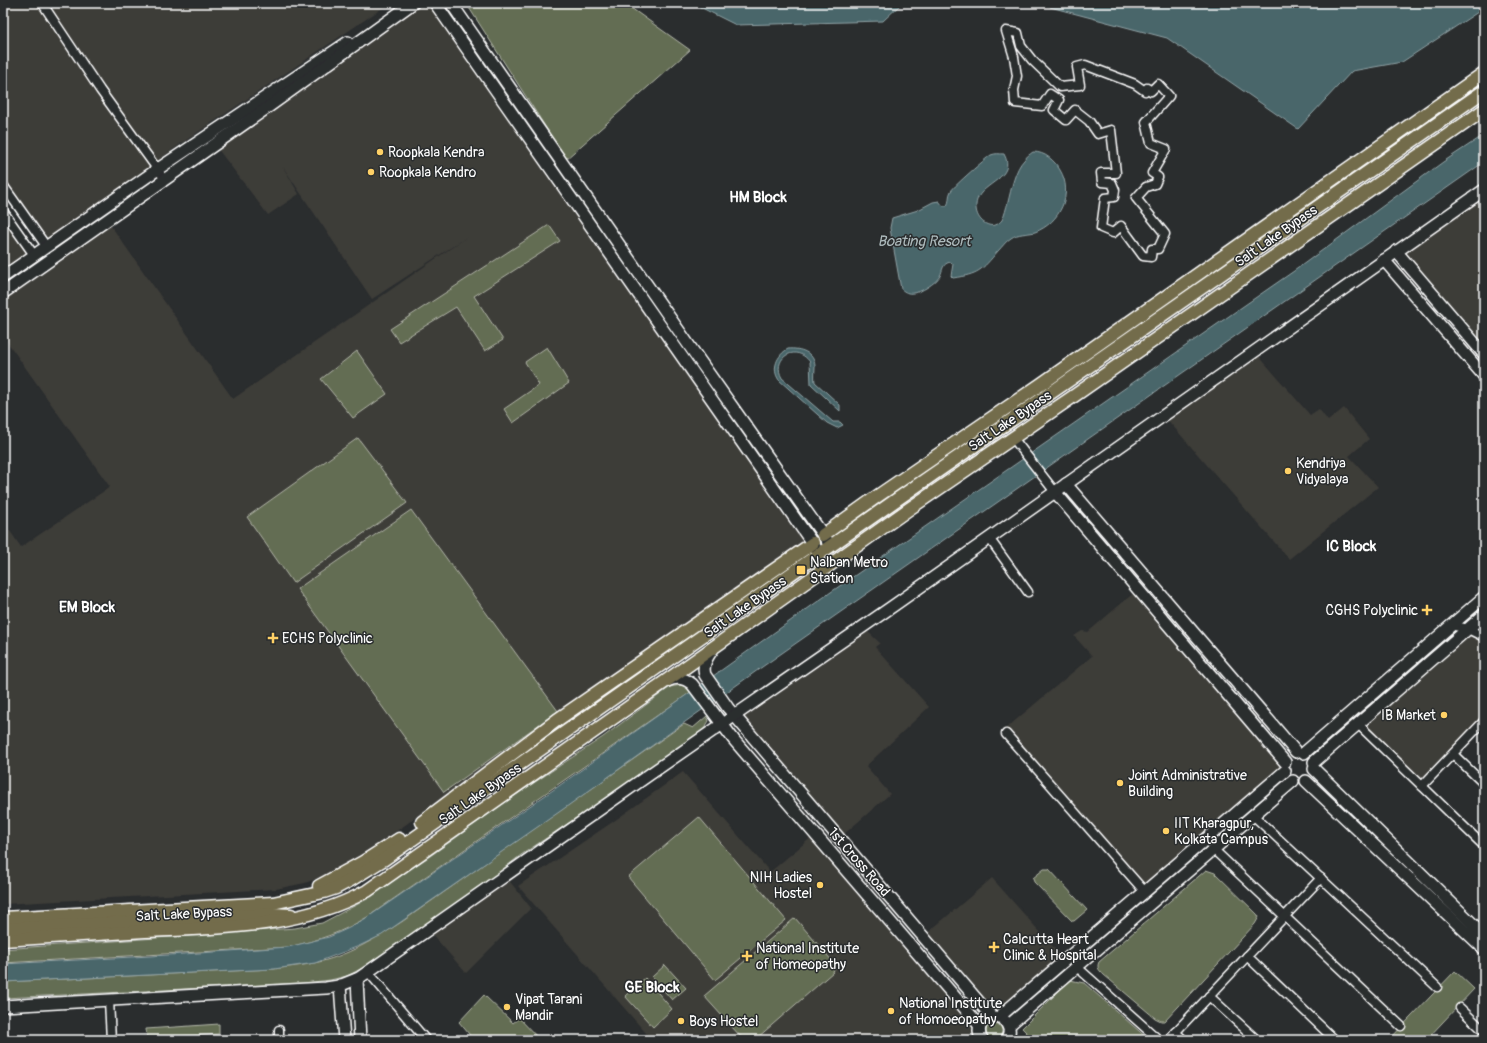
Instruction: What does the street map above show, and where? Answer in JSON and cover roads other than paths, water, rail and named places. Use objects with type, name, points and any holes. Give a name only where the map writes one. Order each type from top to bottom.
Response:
[{"type":"main road","name":"Salt Lake Bypass","points":[[823,535],[1484,73]]},
{"type":"main road","name":"Salt Lake Bypass","points":[[3,918],[273,908],[315,890],[395,843],[558,738],[1484,91]]},
{"type":"main road","name":"Salt Lake Bypass","points":[[3,940],[214,928],[274,922],[317,912],[341,904],[371,889],[666,682],[909,508],[1013,438],[1484,110]]},
{"type":"main road","points":[[998,414],[1013,438]]},
{"type":"main road","name":"Salt Lake Bypass","points":[[315,890],[336,888],[383,860],[429,827],[443,812],[530,740],[557,720],[813,543]]},
{"type":"main road","points":[[721,623],[727,602]]},
{"type":"main road","points":[[530,740],[558,738]]},
{"type":"main road","points":[[443,812],[457,828]]},
{"type":"main road","points":[[3,929],[273,908],[301,915]]},
{"type":"street","points":[[42,3],[100,90],[158,169],[164,180]]},
{"type":"street","points":[[3,277],[158,169],[365,31],[402,3]]},
{"type":"street","points":[[3,293],[264,110],[413,3]]},
{"type":"street","points":[[435,3],[820,554]]},
{"type":"street","points":[[451,3],[831,546]]},
{"type":"street","points":[[1006,31],[1018,33],[1021,46],[1032,60],[1060,87],[1080,85],[1077,67],[1085,65],[1135,84],[1145,91],[1147,88],[1151,91],[1158,84],[1169,96],[1146,122],[1151,143],[1166,149],[1152,173],[1158,176],[1155,184],[1146,187],[1136,198],[1165,234],[1158,249],[1152,249],[1151,257],[1143,256],[1121,226],[1112,233],[1101,228],[1105,198],[1114,197],[1115,190],[1112,183],[1102,182],[1100,173],[1116,173],[1111,130],[1098,134],[1088,121],[1075,110],[1066,120],[1054,110],[1059,100],[1050,94],[1042,106],[1015,103],[1014,90],[1017,76],[1014,57],[1006,31]]},
{"type":"street","points":[[535,146],[546,139]]},
{"type":"street","points":[[3,185],[46,246]]},
{"type":"street","points":[[3,1006],[326,988],[340,985],[369,973],[731,712],[990,538],[1484,190]]},
{"type":"street","points":[[3,211],[34,255]]},
{"type":"street","points":[[83,221],[91,231]]},
{"type":"street","points":[[1396,251],[1484,354]]},
{"type":"street","points":[[1384,260],[1484,376]]},
{"type":"street","points":[[1451,338],[1463,329]]},
{"type":"street","points":[[1013,438],[1055,492],[1285,766],[1287,775],[1293,780],[1300,782],[1306,781],[1310,778],[1314,766],[1358,724],[1484,615]]},
{"type":"street","points":[[1066,484],[1300,752],[1311,757],[1314,766],[1455,914],[1484,949]]},
{"type":"street","points":[[813,543],[823,535]]},
{"type":"street","points":[[990,538],[1028,592]]},
{"type":"street","points":[[978,1035],[982,1021],[995,1017],[1145,892],[1285,766],[1288,757],[1300,752],[1484,597]]},
{"type":"street","points":[[1451,625],[1468,629],[1484,637]]},
{"type":"street","name":"1st Cross Road","points":[[715,647],[706,660],[703,670],[731,712],[927,942],[995,1017],[1006,1022],[1009,1035]]},
{"type":"street","name":"1st Cross Road","points":[[666,682],[678,678],[688,680],[692,684],[719,721],[916,952],[978,1035]]},
{"type":"street","points":[[1422,786],[1484,721]]},
{"type":"street","points":[[1358,724],[1484,846]]},
{"type":"street","points":[[1006,734],[1145,892]]},
{"type":"street","points":[[1452,754],[1484,784]]},
{"type":"street","points":[[1009,1035],[1077,967],[1293,780]]},
{"type":"street","points":[[1306,781],[1455,914],[1484,935]]},
{"type":"street","points":[[788,802],[800,793]]},
{"type":"street","points":[[1253,815],[1437,987]]},
{"type":"street","points":[[1213,849],[1401,1026]]},
{"type":"street","points":[[1168,1040],[1321,878]]},
{"type":"street","points":[[1135,900],[1143,910]]},
{"type":"street","points":[[916,952],[927,942]]},
{"type":"street","points":[[1247,956],[1335,1040]]},
{"type":"street","points":[[1077,967],[1159,1040]]},
{"type":"street","points":[[369,973],[426,1040]]},
{"type":"street","points":[[357,979],[360,1040]]},
{"type":"street","points":[[340,985],[344,1040]]},
{"type":"street","points":[[1209,996],[1257,1040]]},
{"type":"street","points":[[109,1000],[111,1040]]},
{"type":"street","points":[[1460,1008],[1484,1031]]},
{"type":"street","points":[[278,1030],[279,1040]]},
{"type":"street","points":[[1175,1032],[1184,1040]]},
{"type":"water","points":[[692,3],[902,3],[883,21],[736,25]]},
{"type":"water","points":[[1051,3],[1484,3],[1484,8],[1402,62],[1352,71],[1298,129],[1167,38],[1050,7]]},
{"type":"water","points":[[1484,135],[1484,162],[382,935],[359,946],[315,963],[274,969],[3,982],[3,964],[288,947],[329,937],[349,928],[368,917],[556,788],[831,592],[1294,271],[1443,162]]},
{"type":"water","name":"Boating Resort","points":[[1033,152],[1041,153],[1052,160],[1060,170],[1064,179],[1066,188],[1065,197],[1058,214],[1051,222],[1044,228],[1035,232],[1014,236],[1006,242],[983,267],[974,273],[953,278],[951,276],[953,264],[951,262],[944,265],[938,279],[924,289],[916,293],[910,293],[901,289],[890,228],[892,218],[918,210],[933,202],[939,201],[943,206],[947,206],[951,191],[964,178],[991,155],[1004,154],[1007,162],[1006,169],[997,180],[980,194],[976,207],[977,213],[984,222],[988,225],[998,224],[1004,216],[1018,169],[1026,158]]},
{"type":"water","points":[[788,349],[802,350],[812,357],[815,366],[815,382],[840,405],[840,411],[811,384],[810,362],[804,356],[798,353],[792,353],[786,355],[782,359],[779,371],[782,378],[833,422],[840,422],[843,425],[837,428],[827,423],[779,380],[775,371],[776,363],[781,355]]},
{"type":"place","name":"Roopkala Kendra","points":[[380,152]]},
{"type":"place","name":"Roopkala Kendro","points":[[371,172]]},
{"type":"place","name":"Kendriya Vidyalaya","points":[[1288,471]]},
{"type":"place","name":"Nalban Metro Station","points":[[801,570]]},
{"type":"place","name":"CGHS Polyclinic","points":[[1427,610]]},
{"type":"place","name":"ECHS Polyclinic","points":[[273,638]]},
{"type":"place","name":"IB Market","points":[[1444,715]]},
{"type":"place","name":"Joint Administrative Building","points":[[1120,783]]},
{"type":"place","name":"IIT Kharagpur, Kolkata Campus","points":[[1166,831]]},
{"type":"place","name":"NIH Ladies Hostel","points":[[820,885]]},
{"type":"place","name":"Calcutta Heart Clinic & Hospital","points":[[994,947]]},
{"type":"place","name":"National Institute of Homeopathy","points":[[747,956]]},
{"type":"place","name":"Vipat Tarani Mandir","points":[[507,1007]]},
{"type":"place","name":"National Institute of Homoeopathy","points":[[891,1011]]},
{"type":"place","name":"Boys Hostel","points":[[681,1021]]},
{"type":"district","name":"HM Block","points":[[758,197]]},
{"type":"district","name":"IC Block","points":[[1351,546]]},
{"type":"district","name":"EM Block","points":[[87,607]]},
{"type":"district","name":"GE Block","points":[[652,987]]}]
